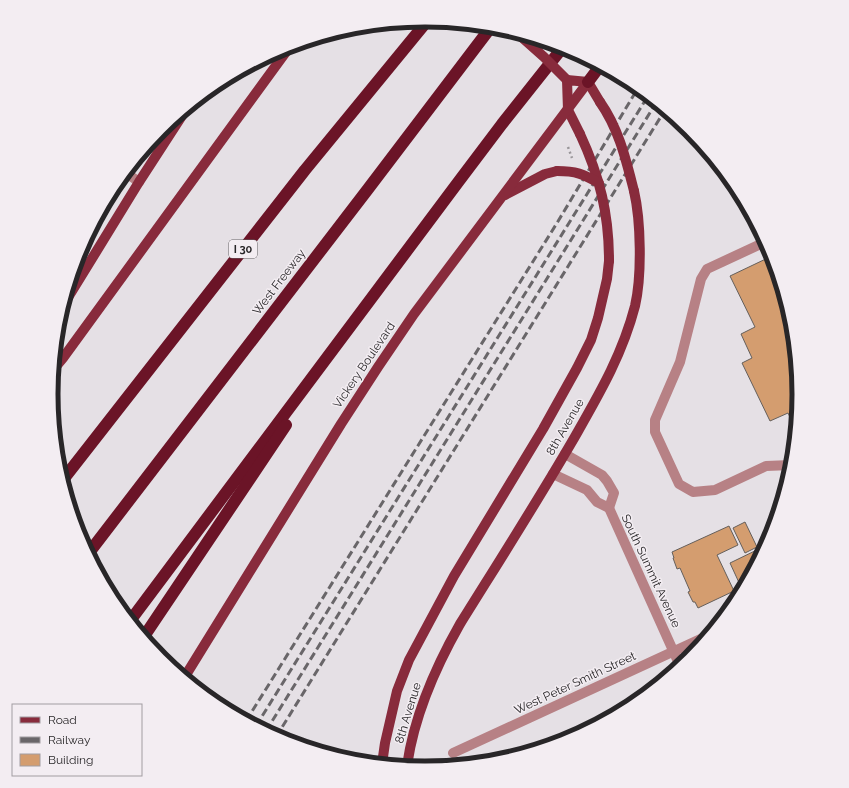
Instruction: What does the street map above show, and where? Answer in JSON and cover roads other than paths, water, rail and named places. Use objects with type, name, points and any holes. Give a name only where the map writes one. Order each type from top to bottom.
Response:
[{"type":"highway","name":"I 30","points":[[67,475],[305,170],[422,27]]},
{"type":"highway","name":"West Freeway","points":[[92,549],[487,32]]},
{"type":"highway","points":[[133,617],[502,124],[559,53]]},
{"type":"highway","points":[[588,82],[597,70]]},
{"type":"highway","points":[[146,633],[373,296]]},
{"type":"main road","points":[[527,42],[567,80],[588,82]]},
{"type":"main road","points":[[59,362],[285,55]]},
{"type":"main road","points":[[567,80],[568,110]]},
{"type":"main road","name":"8th Avenue","points":[[408,760],[414,730],[424,699],[433,675],[447,647],[464,617],[554,474],[606,382],[620,354],[629,327],[635,304],[638,279],[638,219],[636,201],[625,153],[613,123],[588,82]]},
{"type":"main road","name":"Vickery Boulevard","points":[[187,673],[340,424],[378,367],[414,314],[588,82]]},
{"type":"main road","name":"8th Avenue","points":[[383,758],[385,742],[397,691],[409,660],[454,576],[543,429],[577,368],[591,340],[598,318],[609,262],[606,209],[589,152],[568,110]]},
{"type":"main road","points":[[73,290],[177,123]]},
{"type":"main road","points":[[502,196],[545,174],[557,171],[571,171],[583,174],[599,183]]},
{"type":"street","points":[[130,175],[139,182]]},
{"type":"street","points":[[760,244],[707,269],[701,279],[680,362],[655,420],[655,432],[679,484],[693,492],[715,490],[766,466],[784,465]]},
{"type":"street","name":"South Summit Avenue","points":[[565,454],[602,475],[607,481],[614,492],[609,508]]},
{"type":"street","name":"South Summit Avenue","points":[[554,474],[587,490],[597,502],[609,508],[677,660]]},
{"type":"street","name":"West Peter Smith Street","points":[[453,754],[695,642]]},
{"type":"railway","points":[[249,716],[557,223],[635,94]]},
{"type":"railway","points":[[259,721],[645,101]]},
{"type":"railway","points":[[269,726],[653,107]]},
{"type":"railway","points":[[280,731],[662,115]]}]
